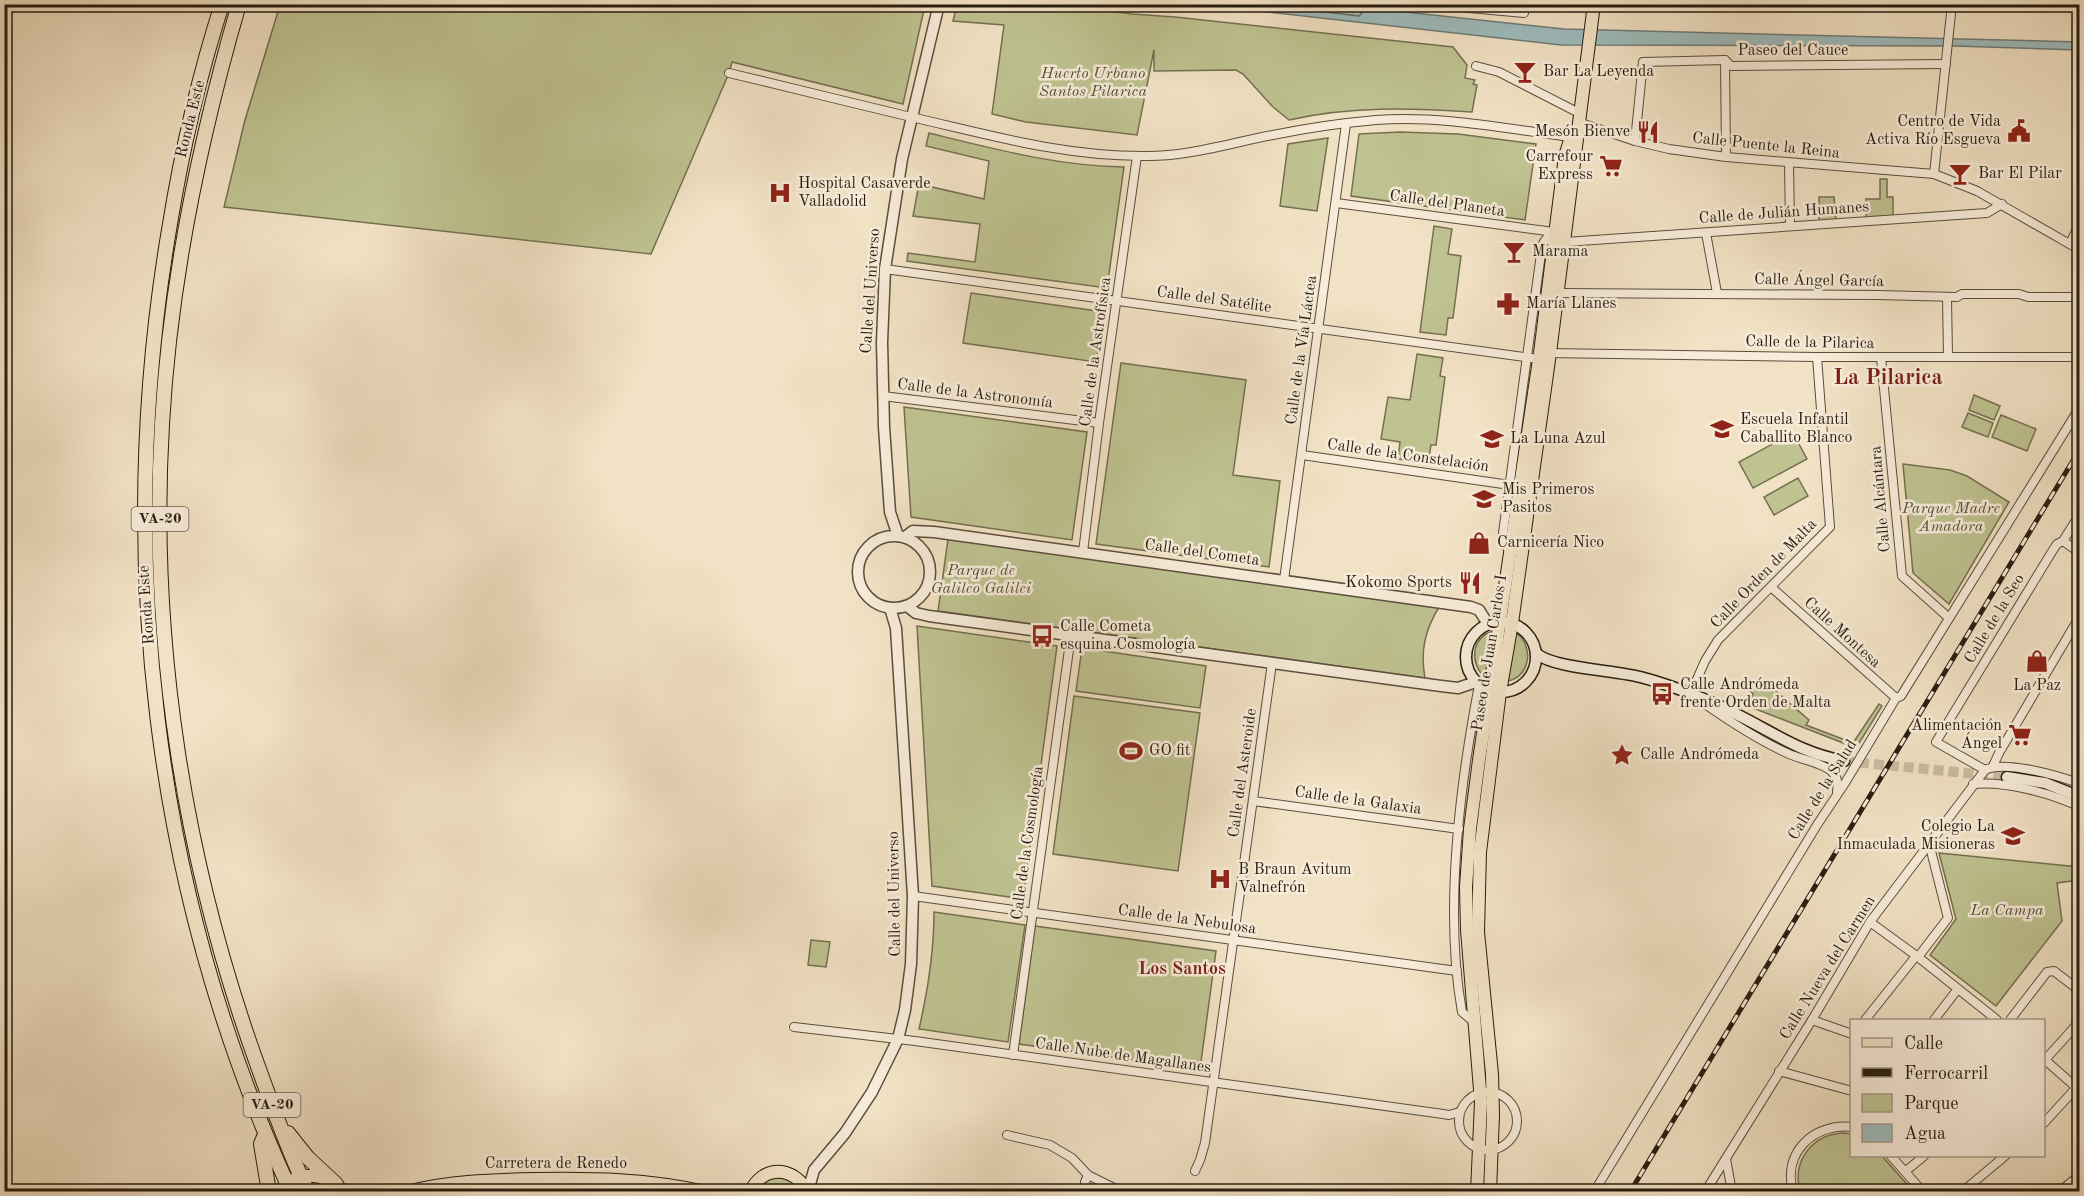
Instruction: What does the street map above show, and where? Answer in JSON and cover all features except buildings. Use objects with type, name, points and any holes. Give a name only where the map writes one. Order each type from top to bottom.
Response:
[{"type":"highway","name":"Ronda Este","points":[[222,4],[184,143],[161,273],[148,393],[145,569],[147,621],[163,763],[178,847],[194,916],[218,1001],[251,1100],[285,1189]]},
{"type":"highway","name":"Ronda Este","points":[[239,4],[211,102],[177,276],[162,425],[161,556],[164,627],[180,761],[195,845],[213,925],[231,988],[274,1110],[308,1191]]},
{"type":"highway","points":[[274,1110],[288,1133],[308,1158],[342,1189]]},
{"type":"highway","points":[[265,1135],[261,1144],[269,1191]]},
{"type":"main road","name":"Paseo de Juan Carlos I","points":[[1500,623],[1594,4]]},
{"type":"main road","name":"Paseo de Juan Carlos I","points":[[1487,1092],[1475,1023],[1467,930],[1466,887],[1470,829],[1486,687],[1500,623],[1539,356],[1558,293],[1565,156],[1578,118]]},
{"type":"main road","name":"Paseo de Juan Carlos I","points":[[1486,687],[1479,885],[1480,959],[1487,1092],[1486,1149],[1490,1191]]},
{"type":"main road","name":"Paseo de Juan Carlos I","points":[[1477,1191],[1486,1149]]},
{"type":"main road","points":[[750,1191],[753,1185],[765,1175],[780,1172],[795,1176],[808,1191]]},
{"type":"main road","points":[[285,1189],[300,1176],[313,1175],[325,1178],[342,1189]]},
{"type":"main road","name":"Carretera de Renedo","points":[[407,1191],[471,1181],[601,1178],[654,1182],[705,1191]]},
{"type":"street","name":"Calle del Universo","points":[[901,536],[890,512],[883,396],[885,269],[895,197],[911,117],[939,4]]},
{"type":"street","points":[[1426,4],[1525,9]]},
{"type":"street","points":[[1934,174],[1952,4]]},
{"type":"street","points":[[1725,60],[1726,157]]},
{"type":"street","name":"Paseo del Cauce","points":[[1635,141],[1643,62],[1725,60],[1731,66],[1946,60]]},
{"type":"street","name":"Calle Puente la Reina","points":[[1476,66],[1499,72],[1578,118],[1635,141],[1726,157],[1934,174],[1957,182],[2002,204],[2079,250]]},
{"type":"street","points":[[729,73],[1042,148],[1079,153],[1137,156],[1201,151],[1271,135],[1377,120],[1449,121],[1571,137]]},
{"type":"street","name":"Calle de la Vía Láctea","points":[[1284,580],[1346,124]]},
{"type":"street","name":"Calle de la Astrofísica","points":[[1083,552],[1137,156]]},
{"type":"street","points":[[1789,163],[1790,226]]},
{"type":"street","name":"Calle del Planeta","points":[[1336,203],[1560,237]]},
{"type":"street","name":"Calle de Julián Humanes","points":[[1560,237],[1706,232],[1987,213],[2002,204]]},
{"type":"street","points":[[2070,244],[2079,222]]},
{"type":"street","points":[[1706,232],[1717,294]]},
{"type":"street","name":"Calle del Satélite","points":[[885,269],[1539,356]]},
{"type":"street","name":"Calle Ángel García","points":[[1558,293],[1947,297],[1957,297],[1962,294],[2079,297]]},
{"type":"street","points":[[1947,297],[1948,357]]},
{"type":"street","points":[[1510,554],[1504,543],[1503,533],[1510,485],[1539,356]]},
{"type":"street","name":"Calle de la Pilarica","points":[[1539,356],[2079,357]]},
{"type":"street","name":"Calle Orden de Malta","points":[[1693,696],[1705,661],[1718,640],[1830,527],[1817,357]]},
{"type":"street","name":"Calle Alcántara","points":[[1881,357],[1902,576],[1949,618]]},
{"type":"street","name":"Calle de la Astronomía","points":[[883,396],[1099,423]]},
{"type":"street","name":"Calle de la Salud","points":[[1594,1191],[1896,698],[1901,696],[2079,407]]},
{"type":"street","name":"Calle de la Constelación","points":[[1302,455],[1510,485]]},
{"type":"street","name":"Calle del Universo","points":[[882,537],[890,512]]},
{"type":"street","name":"Calle de la Seo","points":[[1989,768],[1936,742],[2053,550],[2057,544],[2063,542],[2079,514]]},
{"type":"street","name":"Calle del Cometa","points":[[901,536],[913,531],[923,531],[1471,607],[1500,623],[1528,634],[1537,654]]},
{"type":"street","points":[[900,607],[919,598],[925,591],[930,573],[929,564],[921,547],[901,536],[882,537],[866,548],[861,556],[857,575],[864,592],[880,605],[900,607],[921,614],[1458,688],[1518,688],[1530,677],[1535,668],[1537,654],[1552,662],[1630,674],[1736,714],[1803,750],[1844,761]]},
{"type":"street","points":[[2063,542],[2079,552]]},
{"type":"street","name":"Calle Montesa","points":[[1771,587],[1896,698]]},
{"type":"street","name":"Calle del Universo","points":[[808,1191],[814,1170],[845,1133],[872,1092],[898,1039],[905,1010],[911,964],[913,896],[896,628],[900,607]]},
{"type":"street","name":"Calle Nueva del Carmen","points":[[1705,1191],[1870,922],[1973,784],[1989,768],[2079,616]]},
{"type":"street","points":[[1486,687],[1470,674],[1465,660],[1467,646],[1475,633],[1500,623]]},
{"type":"street","name":"Calle de la Cosmología","points":[[1013,1054],[1071,635]]},
{"type":"street","points":[[1535,668],[1552,662]]},
{"type":"street","name":"Calle del Asteroide","points":[[1195,1171],[1205,1143],[1272,663]]},
{"type":"street","name":"Paseo de Juan Carlos I","points":[[1475,1023],[1462,1012],[1457,971],[1455,894],[1459,829],[1486,687]]},
{"type":"street","points":[[1693,696],[1728,720],[1777,748],[1828,768],[1838,780],[1835,797]]},
{"type":"street","points":[[1989,768],[2038,771],[2079,784]]},
{"type":"street","points":[[2007,777],[2045,783],[2079,797]]},
{"type":"street","points":[[1973,784],[2035,791],[2058,797],[2079,807]]},
{"type":"street","name":"Calle de la Galaxia","points":[[1253,801],[1459,829]]},
{"type":"street","points":[[1866,1019],[1948,918],[1929,843]]},
{"type":"street","name":"Calle de la Nebulosa","points":[[913,896],[1457,971]]},
{"type":"street","points":[[1870,922],[1917,956],[1996,1019]]},
{"type":"street","points":[[2011,1019],[2047,972],[2054,971],[2079,992]]},
{"type":"street","points":[[1935,1019],[1957,990]]},
{"type":"street","points":[[1812,1020],[1850,1034]]},
{"type":"street","points":[[2045,1059],[2079,1021]]},
{"type":"street","name":"Calle Nube de Magallanes","points":[[794,1027],[1013,1054],[1449,1115],[1460,1112]]},
{"type":"street","points":[[2045,1061],[2078,1089],[2045,1121]]},
{"type":"street","points":[[1779,1071],[1850,1091]]},
{"type":"street","points":[[1449,1115],[1458,1124],[1466,1141],[1486,1149],[1504,1145],[1512,1138],[1517,1126],[1517,1115],[1514,1107],[1502,1094],[1487,1092],[1468,1098],[1460,1112],[1458,1124]]},
{"type":"street","points":[[1793,1191],[1790,1177],[1792,1166],[1796,1155],[1808,1138],[1828,1127],[1850,1127]]},
{"type":"street","points":[[1007,1135],[1050,1145],[1072,1158],[1087,1179],[1122,1191]]},
{"type":"street","points":[[1893,1157],[1923,1191]]},
{"type":"street","points":[[1906,1171],[1922,1157]]},
{"type":"street","points":[[1962,1191],[2003,1157]]},
{"type":"street","points":[[1726,1159],[1732,1191]]},
{"type":"street","points":[[795,1176],[814,1170]]},
{"type":"street","points":[[2059,1191],[2079,1174]]},
{"type":"street","points":[[1081,1191],[1087,1179]]},
{"type":"street","points":[[1087,1179],[1087,1189],[1090,1191]]},
{"type":"green space","points":[[280,5],[925,5],[903,104],[732,62],[651,254],[224,207],[245,120]]},
{"type":"green space","name":"Huerto Urbano Santos Pilarica","points":[[957,5],[1063,5],[1453,47],[1467,65],[1465,78],[1475,80],[1473,84],[1477,85],[1472,112],[1357,110],[1289,120],[1273,107],[1243,74],[1236,70],[1154,71],[1154,50],[1137,135],[1026,122],[992,114],[1004,25],[953,21]]},
{"type":"green space","points":[[1400,132],[1458,134],[1536,144],[1525,220],[1351,196],[1359,134]]},
{"type":"green space","points":[[929,133],[1050,160],[1124,167],[1107,288],[907,261],[908,253],[975,262],[980,224],[913,216],[919,184],[984,199],[989,161],[926,146]]},
{"type":"green space","points":[[1328,138],[1317,211],[1280,206],[1288,144]]},
{"type":"green space","points":[[1880,179],[1887,179],[1887,197],[1893,197],[1893,216],[1866,218],[1866,199],[1880,199]]},
{"type":"green space","points":[[1819,197],[1834,197],[1836,220],[1819,221]]},
{"type":"green space","points":[[1434,226],[1452,229],[1448,254],[1461,256],[1453,318],[1448,318],[1446,335],[1420,332]]},
{"type":"green space","points":[[971,293],[1104,312],[1096,362],[963,343]]},
{"type":"green space","points":[[1417,354],[1443,358],[1440,376],[1445,377],[1436,445],[1431,445],[1428,463],[1398,459],[1400,442],[1381,439],[1388,397],[1410,400]]},
{"type":"green space","points":[[1121,363],[1246,380],[1233,475],[1280,481],[1269,567],[1096,544]]},
{"type":"green space","points":[[1974,395],[2000,406],[1994,420],[1969,410]]},
{"type":"green space","points":[[904,407],[1087,432],[1072,540],[911,517]]},
{"type":"green space","points":[[1968,413],[1993,423],[1988,437],[1962,427]]},
{"type":"green space","points":[[2001,415],[2036,429],[2027,451],[1992,437]]},
{"type":"green space","points":[[1793,433],[1807,459],[1753,488],[1739,462]]},
{"type":"green space","name":"Parque Madre Amadora","points":[[1903,464],[1950,470],[1967,476],[2009,502],[1949,604],[1913,573]]},
{"type":"green space","points":[[1798,478],[1808,496],[1774,515],[1764,497]]},
{"type":"green space","name":"Parque de Galileo Galilei","points":[[948,539],[1439,607],[1430,624],[1425,641],[1423,659],[1425,678],[938,611]]},
{"type":"green space","points":[[917,626],[1057,646],[1023,899],[932,886]]},
{"type":"green space","points":[[1494,631],[1485,677],[1476,665],[1475,651],[1481,638]]},
{"type":"green space","points":[[1516,633],[1526,645],[1527,660],[1521,673],[1508,681]]},
{"type":"green space","points":[[1082,648],[1206,666],[1200,708],[1076,691]]},
{"type":"green space","points":[[1764,681],[1809,720],[1806,725],[1853,743],[1879,704],[1882,706],[1856,748],[1748,706],[1753,694],[1750,691],[1759,682]]},
{"type":"green space","name":"GO fit","points":[[1074,696],[1200,713],[1178,871],[1053,854]]},
{"type":"green space","name":"La Campa","points":[[1939,853],[2079,867],[2079,880],[2057,883],[2062,921],[1996,1006],[1930,955],[1956,919]]},
{"type":"green space","points":[[934,912],[1025,925],[1008,1042],[919,1029],[930,971]]},
{"type":"green space","points":[[1035,926],[1216,951],[1200,1069],[1019,1044]]},
{"type":"green space","points":[[811,940],[830,942],[826,967],[808,965]]},
{"type":"green space","points":[[1850,1134],[1850,1157],[1883,1157],[1913,1191],[1800,1191],[1799,1169],[1807,1151],[1822,1138]]},
{"type":"green space","points":[[774,1178],[790,1181],[801,1192],[757,1192],[767,1180]]},
{"type":"water","points":[[1205,5],[1340,5],[1564,29],[2079,42],[2079,50],[1955,46],[1561,45]]},
{"type":"tunnel","points":[[1844,761],[2007,777]]},
{"type":"railway","points":[[1630,1192],[2080,449]]},
{"type":"place","name":"Bar La Leyenda","points":[[1525,72]]},
{"type":"place","name":"Centro de Vida Activa Río Esgueva","points":[[2019,131]]},
{"type":"place","name":"Mesón Bienve","points":[[1648,132]]},
{"type":"place","name":"Carrefour Express","points":[[1611,166]]},
{"type":"place","name":"Bar El Pilar","points":[[1960,174]]},
{"type":"place","name":"Hospital Casaverde Valladolid","points":[[780,193]]},
{"type":"place","name":"Marama","points":[[1514,252]]},
{"type":"place","name":"María Llanes","points":[[1508,304]]},
{"type":"place","name":"Escuela Infantil Caballito Blanco","points":[[1722,429]]},
{"type":"place","name":"La Luna Azul","points":[[1492,439]]},
{"type":"place","name":"Mis Primeros Pasitos","points":[[1484,499]]},
{"type":"place","name":"Carnicería Nico","points":[[1479,543]]},
{"type":"place","name":"Kokomo Sports","points":[[1470,583]]},
{"type":"place","name":"Calle Cometa esquina Cosmología","points":[[1042,636]]},
{"type":"place","name":"La Paz","points":[[2037,661]]},
{"type":"place","name":"Calle Andrómeda frente Orden de Malta","points":[[1662,694]]},
{"type":"place","name":"Alimentación Ángel","points":[[2020,735]]},
{"type":"place","name":"GO fit","points":[[1131,751]]},
{"type":"place","name":"Calle Andrómeda","points":[[1622,755]]},
{"type":"place","name":"Colegio La Inmaculada Misioneras","points":[[2013,836]]},
{"type":"place","name":"B Braun Avitum Valnefrón","points":[[1220,879]]},
{"type":"district","name":"La Pilarica","points":[[1888,378]]},
{"type":"district","name":"Los Santos","points":[[1182,969]]}]
